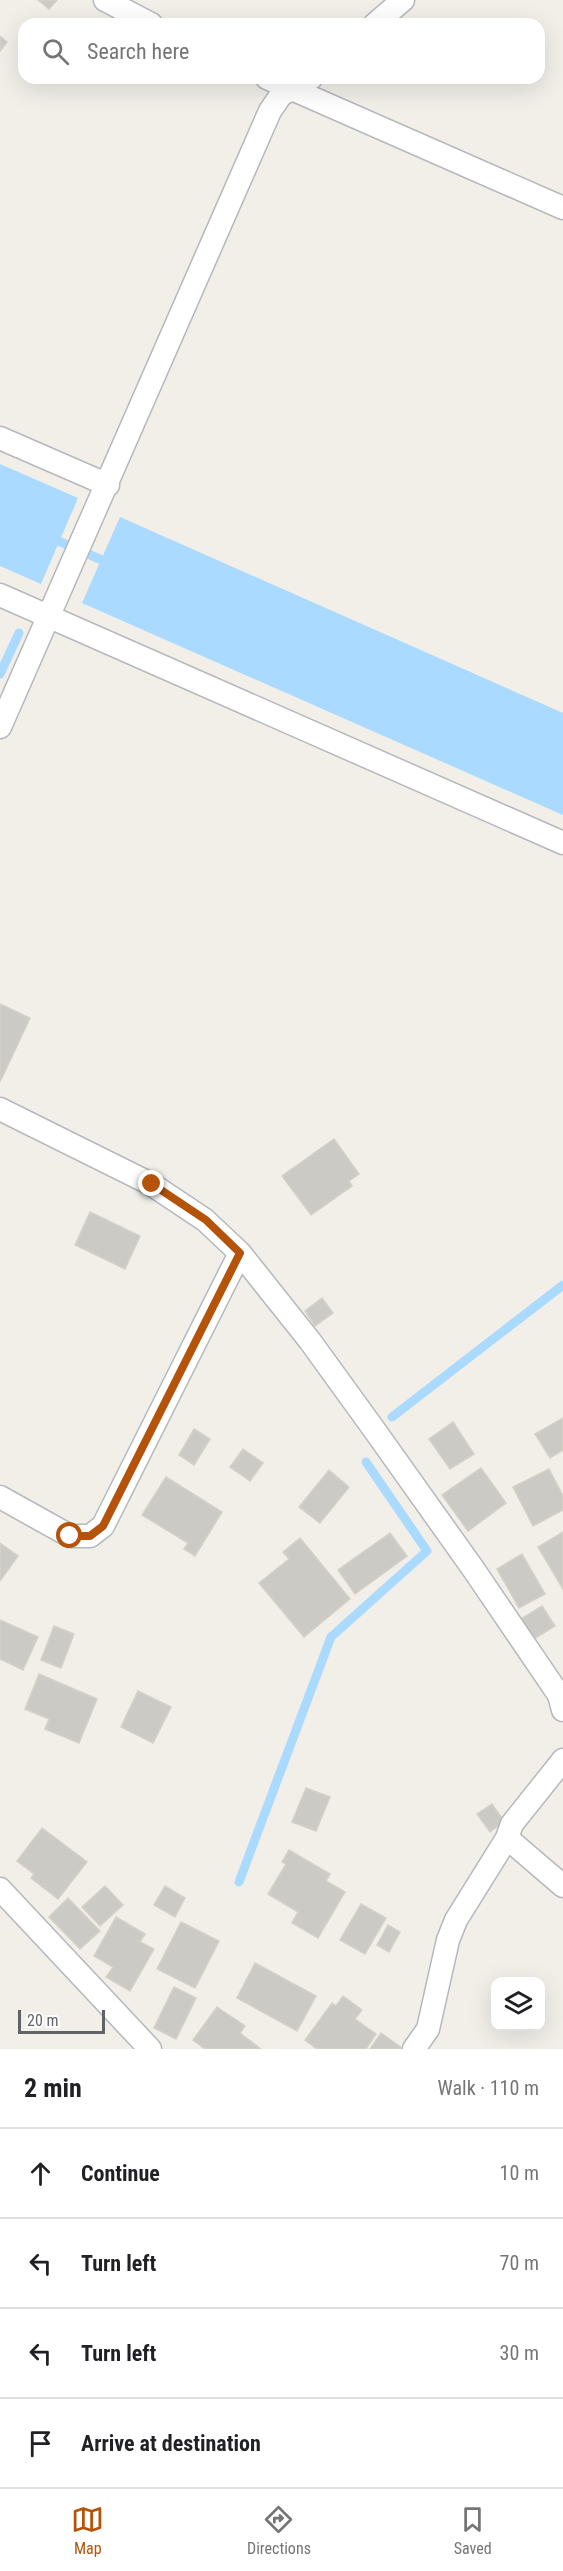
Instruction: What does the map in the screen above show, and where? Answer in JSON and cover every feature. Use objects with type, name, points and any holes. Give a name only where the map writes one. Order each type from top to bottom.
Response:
[{"type":"street","points":[[105,0],[140,18]]},
{"type":"street","points":[[382,18],[403,0]]},
{"type":"street","points":[[280,84],[563,208]]},
{"type":"street","points":[[0,727],[270,111],[281,96],[300,84]]},
{"type":"street","points":[[0,438],[108,485]]},
{"type":"street","points":[[0,595],[563,843]]},
{"type":"street","points":[[0,1109],[152,1184],[206,1220],[240,1253],[310,1341],[474,1570],[559,1695],[563,1710]]},
{"type":"street","points":[[0,1497],[70,1536],[90,1536],[103,1526],[240,1253]]},
{"type":"street","points":[[414,2049],[428,2029],[448,1940],[456,1920],[507,1839],[512,1824],[563,1760]]},
{"type":"street","points":[[507,1839],[563,1886]]},
{"type":"street","points":[[0,1889],[150,2049]]},
{"type":"water","points":[[0,464],[78,498],[41,584],[0,566]]},
{"type":"water","points":[[120,517],[563,713],[563,815],[82,603]]},
{"type":"building","points":[[38,0],[57,0],[49,9]]},
{"type":"building","points":[[0,36],[7,42],[0,51]]},
{"type":"building","points":[[0,1004],[30,1018],[0,1082]]},
{"type":"building","points":[[334,1139],[359,1174],[349,1181],[352,1186],[311,1215],[282,1176]]},
{"type":"building","points":[[90,1212],[140,1236],[125,1269],[75,1245]]},
{"type":"building","points":[[322,1298],[333,1313],[315,1326],[305,1311]]},
{"type":"building","points":[[563,1418],[563,1450],[550,1458],[535,1434]]},
{"type":"building","points":[[453,1422],[474,1454],[450,1469],[429,1439]]},
{"type":"building","points":[[194,1429],[210,1439],[194,1465],[179,1455]]},
{"type":"building","points":[[243,1449],[263,1463],[250,1481],[230,1467]]},
{"type":"building","points":[[481,1468],[506,1503],[468,1531],[442,1495]]},
{"type":"building","points":[[549,1469],[563,1496],[563,1510],[533,1526],[513,1487]]},
{"type":"building","points":[[329,1470],[349,1487],[320,1523],[299,1507]]},
{"type":"building","points":[[166,1477],[222,1512],[195,1556],[184,1549],[188,1543],[142,1515]]},
{"type":"building","points":[[563,1532],[563,1589],[538,1547]]},
{"type":"building","points":[[390,1533],[407,1556],[355,1594],[338,1570]]},
{"type":"building","points":[[300,1538],[350,1599],[304,1637],[259,1583],[289,1559],[283,1552]]},
{"type":"building","points":[[0,1543],[18,1556],[0,1581]]},
{"type":"building","points":[[522,1554],[545,1594],[519,1608],[497,1569]]},
{"type":"building","points":[[542,1606],[555,1626],[534,1639],[521,1619]]},
{"type":"building","points":[[0,1620],[38,1637],[23,1670],[0,1659]]},
{"type":"building","points":[[54,1626],[74,1634],[61,1668],[41,1660]]},
{"type":"building","points":[[39,1674],[97,1699],[79,1743],[45,1729],[49,1719],[25,1709]]},
{"type":"building","points":[[138,1691],[171,1707],[153,1743],[121,1727]]},
{"type":"building","points":[[306,1788],[330,1797],[316,1831],[292,1822]]},
{"type":"building","points":[[492,1804],[504,1821],[490,1832],[477,1814]]},
{"type":"building","points":[[42,1828],[87,1862],[58,1899],[31,1878],[34,1874],[17,1861]]},
{"type":"building","points":[[289,1850],[330,1874],[326,1881],[345,1892],[318,1938],[292,1923],[298,1912],[268,1894],[286,1864],[282,1862]]},
{"type":"building","points":[[105,1886],[123,1905],[100,1926],[82,1907]]},
{"type":"building","points":[[165,1886],[185,1898],[175,1917],[154,1905]]},
{"type":"building","points":[[68,1898],[100,1931],[80,1949],[49,1917]]},
{"type":"building","points":[[361,1904],[386,1918],[365,1954],[340,1940]]},
{"type":"building","points":[[116,1917],[145,1934],[140,1942],[154,1949],[130,1991],[106,1977],[113,1967],[94,1956]]},
{"type":"building","points":[[181,1922],[219,1941],[195,1988],[157,1969]]},
{"type":"building","points":[[388,1925],[400,1932],[389,1952],[377,1945]]},
{"type":"building","points":[[255,1963],[316,1996],[297,2031],[237,1998]]},
{"type":"building","points":[[174,1987],[196,1998],[176,2039],[154,2028]]},
{"type":"building","points":[[343,1996],[362,2010],[355,2019],[376,2034],[366,2049],[317,2049],[305,2040],[332,2003],[336,2006]]},
{"type":"building","points":[[217,2007],[245,2026],[240,2033],[261,2049],[205,2049],[193,2040]]},
{"type":"building","points":[[381,2033],[402,2048],[370,2049]]},
{"type":"waterway","points":[[49,537],[111,564]]},
{"type":"waterway","points":[[0,674],[19,633]]},
{"type":"waterway","points":[[392,1417],[563,1285]]},
{"type":"waterway","points":[[239,1882],[331,1637],[427,1551],[366,1462]]},
{"type":"route","points":[[70,1536],[90,1536],[103,1526],[240,1253],[206,1220],[152,1184]]}]
